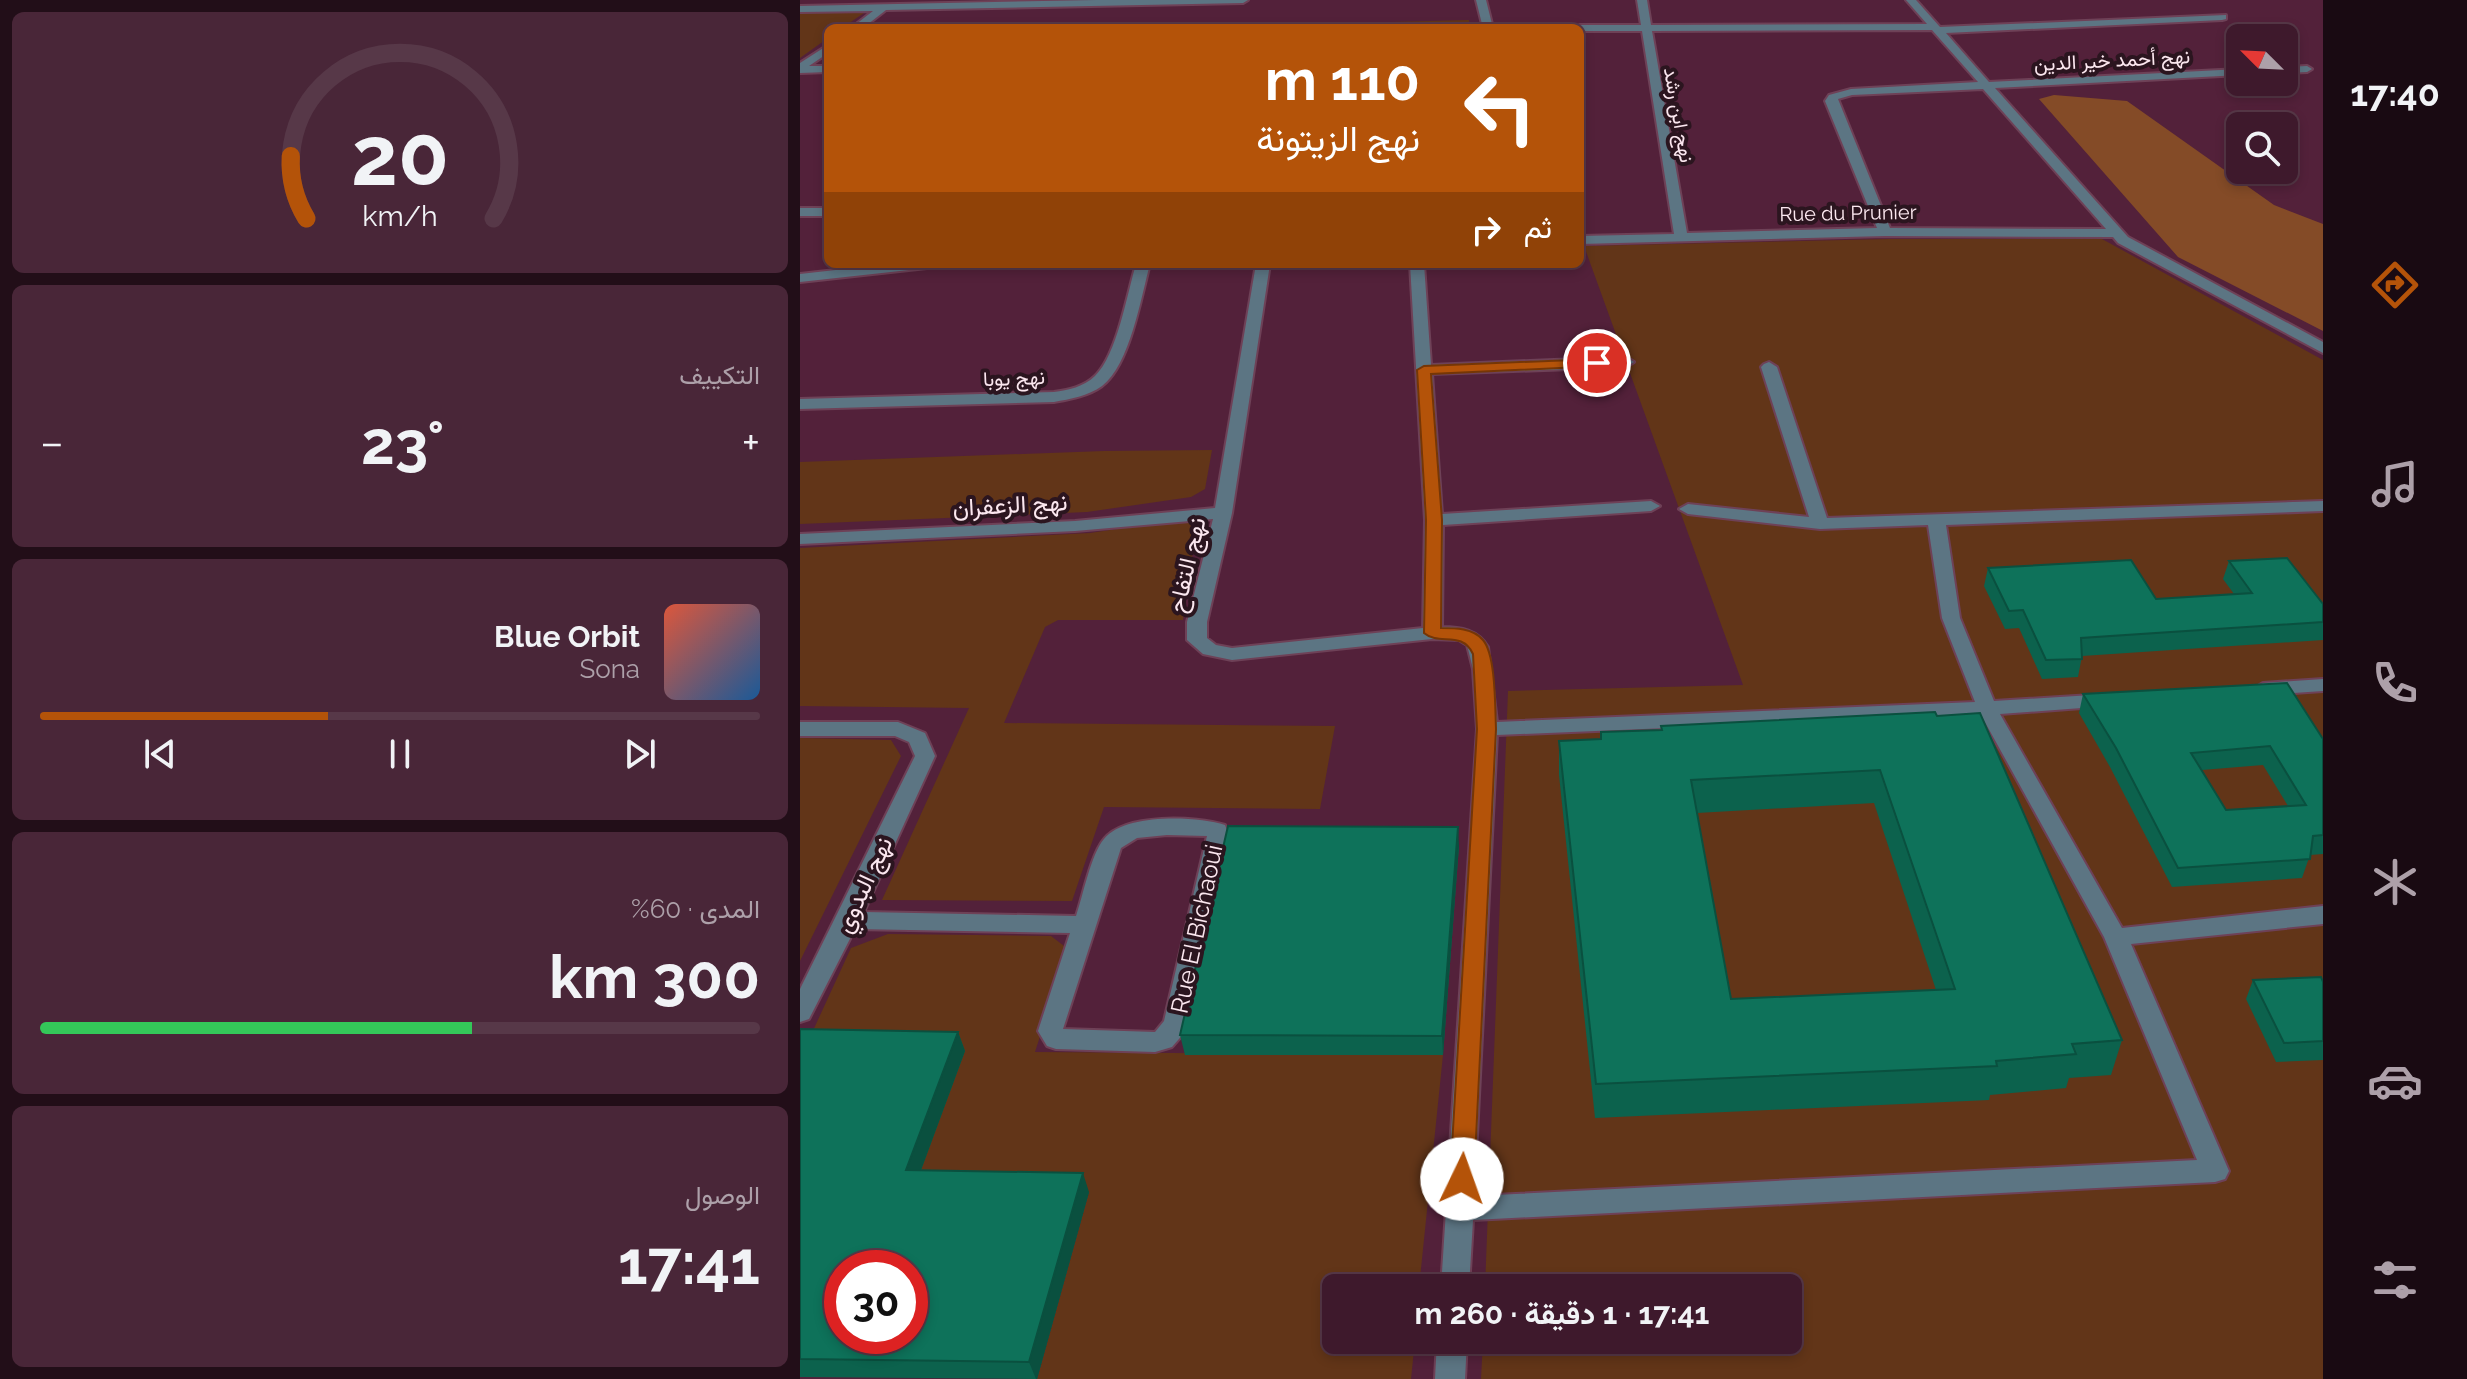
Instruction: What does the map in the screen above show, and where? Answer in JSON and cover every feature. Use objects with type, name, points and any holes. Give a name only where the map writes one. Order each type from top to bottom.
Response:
[{"type":"street","points":[[800,9],[889,4],[1243,0]]},
{"type":"street","points":[[1482,0],[1487,24]]},
{"type":"street","name":"نهج ابن رشد","points":[[1642,0],[1681,236]]},
{"type":"street","points":[[1911,0],[2132,247],[2323,348]]},
{"type":"street","points":[[862,24],[889,4]]},
{"type":"street","name":"نهج أحمد خير الدين","points":[[1584,28],[1936,28],[2222,17]]},
{"type":"street","points":[[800,69],[824,51]]},
{"type":"street","points":[[800,69],[824,69]]},
{"type":"street","points":[[2298,69],[2307,69]]},
{"type":"street","name":"نهج أحمد خير الدين","points":[[1885,232],[1831,101],[1833,97],[1851,92],[2226,73]]},
{"type":"street","points":[[806,212],[824,202]]},
{"type":"street","name":"Rue du Prunier","points":[[1584,240],[1885,232],[2117,233]]},
{"type":"street","points":[[800,278],[891,268]]},
{"type":"street","name":"نهج يوبا","points":[[800,404],[1054,397],[1080,392],[1100,380],[1111,366],[1142,268]]},
{"type":"street","name":"نهج التفاح","points":[[1262,268],[1223,513],[1197,622],[1197,640],[1210,650],[1232,654],[1432,633]]},
{"type":"street","points":[[1417,268],[1434,520],[1432,633],[1460,633],[1476,642],[1481,654],[1487,729],[1456,1274]]},
{"type":"street","points":[[1424,370],[1626,362]]},
{"type":"street","points":[[1769,367],[1820,524]]},
{"type":"street","points":[[1434,520],[1651,506]]},
{"type":"street","points":[[1688,509],[1820,524],[2323,506]]},
{"type":"street","name":"نهج الزعفران","points":[[800,539],[1075,526],[1223,513]]},
{"type":"street","points":[[1460,1209],[2215,1171],[2116,937],[1987,708],[1951,618],[1936,519]]},
{"type":"street","points":[[2246,690],[2323,685]]},
{"type":"street","points":[[1487,729],[1987,708],[2124,698]]},
{"type":"street","name":"نهج البدوي","points":[[800,729],[898,729],[918,738],[925,756],[848,920],[800,1012]]},
{"type":"street","name":"Rue El Bichaoui","points":[[1134,830],[1217,830],[1176,1025],[1163,1040],[1061,1042],[1051,1036],[1083,925],[1111,845],[1118,835],[1134,830]]},
{"type":"street","points":[[2116,937],[2323,915]]},
{"type":"street","points":[[848,920],[1083,925]]},
{"type":"street","points":[[1450,1379],[1451,1354]]},
{"type":"shaded area","points":[[856,9],[864,13],[848,24],[824,24],[824,41],[800,58],[800,10]]},
{"type":"shaded area","points":[[1469,20],[1470,24],[1310,24]]},
{"type":"shaded area","points":[[2054,95],[2127,101],[2226,171],[2226,184],[2244,184],[2274,205],[2323,224],[2323,331],[2178,257],[2039,99]]},
{"type":"shaded area","points":[[1888,239],[2102,239],[2323,360],[2323,1379],[1481,1379],[1482,1354],[1802,1354],[1802,1274],[1486,1274],[1508,691],[1743,685],[1584,246]]},
{"type":"shaded area","points":[[1212,450],[1205,489],[1191,497],[1087,512],[800,524],[800,462]]},
{"type":"shaded area","points":[[1198,517],[1183,620],[1058,620],[1045,627],[1004,723],[1335,726],[1320,809],[1104,807],[1072,901],[882,900],[969,708],[800,706],[800,548],[1090,533]]},
{"type":"shaded area","points":[[800,738],[891,740],[901,756],[800,961]]},
{"type":"shaded area","points":[[888,934],[1051,936],[1068,949],[1035,1052],[1443,1055],[1420,1274],[1322,1274],[1322,1354],[1414,1354],[1411,1379],[1037,1379],[1089,1192],[914,1189],[805,1048],[851,948]]},
{"type":"building","points":[[2287,558],[2323,604],[2323,622],[2081,638],[2082,659],[2046,660],[2023,610],[2009,611],[1988,568],[2131,560],[2156,599],[2252,593],[2229,561]]},
{"type":"building","points":[[2287,683],[2323,739],[2323,835],[2313,836],[2310,859],[2178,868],[2116,748],[2083,694]],"holes":[[[2270,746],[2306,805],[2226,810],[2191,753]]]},
{"type":"building","points":[[1935,712],[1937,716],[1980,713],[2122,1040],[2072,1044],[2076,1054],[1996,1061],[1997,1066],[1596,1084],[1559,741],[1601,739],[1601,732],[1662,730],[1661,726]],"holes":[[[1880,770],[1955,989],[1731,999],[1691,780]]]},
{"type":"building","points":[[1228,826],[1458,827],[1442,1036],[1180,1035]]},
{"type":"building","points":[[2321,977],[2323,1041],[2284,1043],[2253,980]]},
{"type":"building","points":[[800,1029],[958,1032],[906,1170],[1083,1173],[1029,1362],[800,1359]]},
{"type":"route","points":[[1462,1179],[1487,729],[1481,654],[1476,642],[1460,633],[1432,633],[1434,520],[1424,370],[1597,363]]}]
